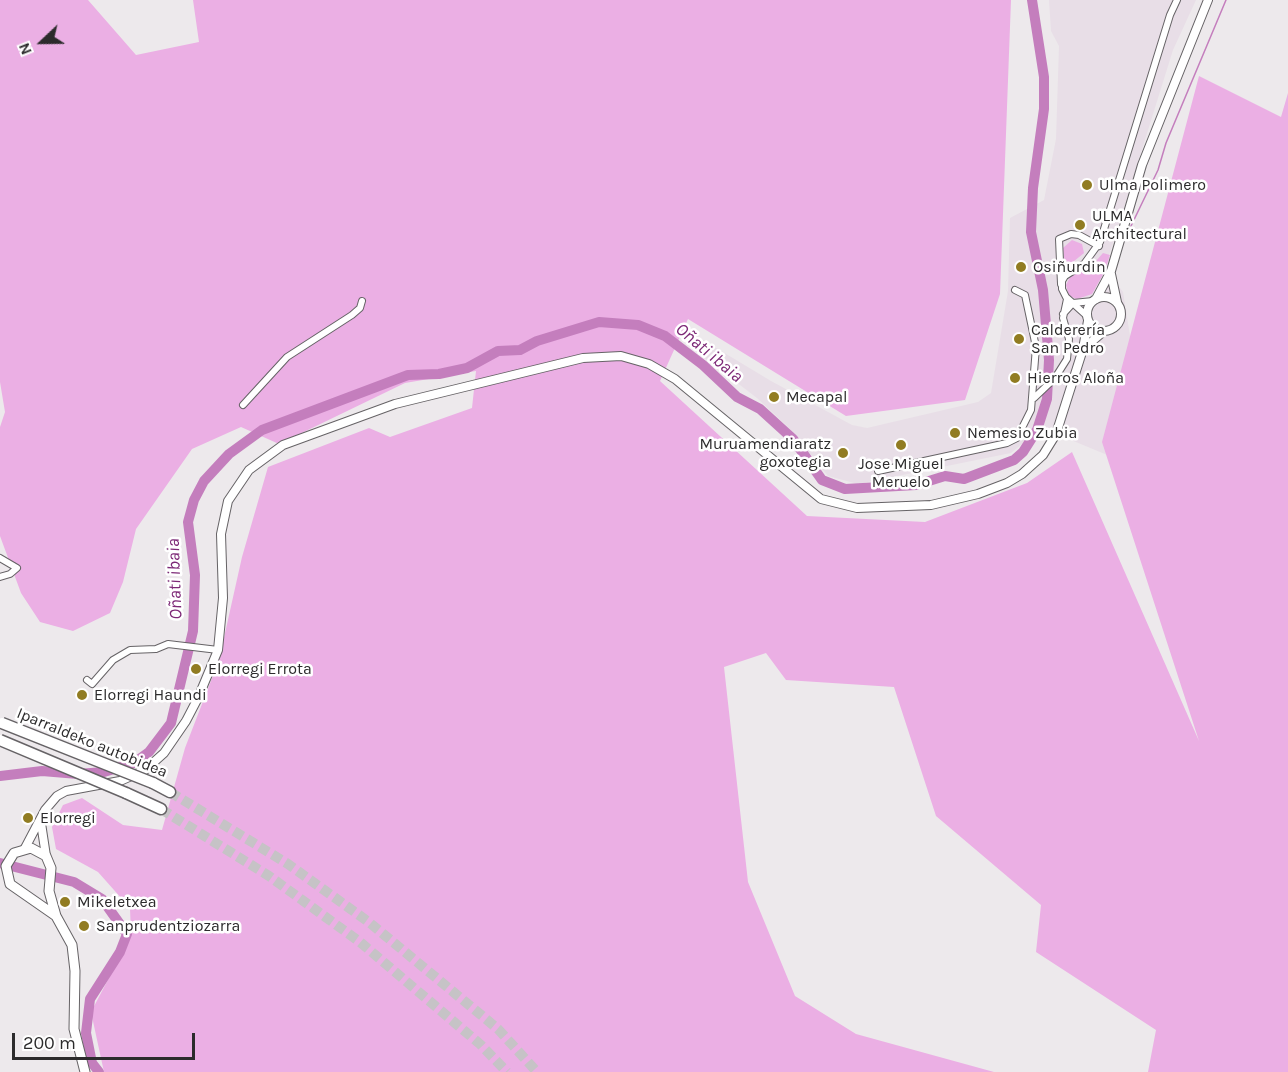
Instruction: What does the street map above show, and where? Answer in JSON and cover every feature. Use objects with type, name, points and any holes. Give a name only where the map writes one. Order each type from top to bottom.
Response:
[{"type":"highway","name":"Iparraldeko autobidea","points":[[1,722],[153,783],[170,792]]},
{"type":"highway","name":"Iparraldeko autobidea","points":[[0,740],[161,809]]},
{"type":"main road","points":[[56,916],[4,878],[10,857],[25,848],[45,810],[57,796],[66,791],[120,781],[145,770],[159,757],[198,698],[218,650],[223,614],[220,534],[228,501],[238,483],[255,464],[284,445],[366,413],[455,388],[583,358],[621,356],[649,364],[675,379],[821,499],[843,506],[898,508],[931,505],[978,494],[1007,483],[1034,464],[1056,434],[1083,349],[1088,307],[1112,271],[1142,165],[1208,0]]},
{"type":"main road","points":[[1083,349],[1104,331],[1118,324],[1121,317],[1113,290],[1112,271]]},
{"type":"main road","points":[[1094,300],[1106,297],[1118,304]]},
{"type":"main road","points":[[1088,318],[1095,329],[1104,331]]},
{"type":"main road","points":[[40,822],[46,855],[51,868],[50,896],[56,916],[72,945],[75,970],[74,1029],[85,1072]]},
{"type":"main road","points":[[25,848],[36,849],[46,855]]},
{"type":"main road","points":[[26,894],[39,891],[49,882]]},
{"type":"street","points":[[1061,286],[1065,276],[1084,264],[1099,246],[1175,3]]},
{"type":"street","points":[[1088,318],[1070,301],[1061,286],[1059,239],[1071,234],[1099,246]]},
{"type":"street","points":[[878,471],[1017,438],[1031,410],[1036,364],[1034,331],[1025,295],[1015,291]]},
{"type":"street","points":[[1070,301],[1094,300]]},
{"type":"street","points":[[1033,398],[1062,368],[1069,349],[1063,314],[1070,301]]},
{"type":"street","points":[[243,405],[287,357],[352,315],[360,308],[362,302]]},
{"type":"street","points":[[0,558],[16,568],[10,574],[0,577]]},
{"type":"street","points":[[87,680],[92,684],[115,658],[130,650],[174,645],[218,650]]},
{"type":"shaded area","points":[[0,0],[88,0],[136,55],[199,42],[193,0],[1011,0],[1000,294],[965,400],[846,416],[688,319],[660,381],[807,516],[925,522],[1027,483],[1072,452],[1199,741],[1102,442],[1199,76],[1281,117],[1288,93],[1288,1072],[1148,1072],[1156,1030],[1036,952],[1041,905],[936,816],[894,687],[786,680],[766,653],[724,667],[748,882],[795,996],[856,1034],[994,1072],[104,1072],[91,1012],[131,936],[130,908],[98,872],[56,849],[52,827],[63,805],[82,798],[123,825],[162,830],[185,748],[219,660],[242,557],[268,467],[369,428],[390,437],[472,408],[476,371],[405,383],[279,444],[241,427],[192,449],[136,529],[123,582],[110,613],[73,631],[40,622],[21,593],[0,536],[0,427],[5,412],[0,382]]},
{"type":"shaded area","points":[[1049,0],[1196,0],[1173,50],[1105,268],[1123,292],[1135,367],[1112,457],[1035,425],[1022,444],[1011,453],[858,484],[828,476],[789,428],[757,398],[685,343],[688,331],[771,381],[852,425],[867,428],[978,402],[991,393],[1008,291],[1010,218],[1044,200],[1056,139],[1059,46],[1051,31]]},
{"type":"shaded area","points":[[1072,240],[1082,244],[1084,253],[1068,266],[1065,264],[1063,248]]},
{"type":"shaded area","points":[[1103,253],[1110,255],[1105,271],[1092,294],[1077,299],[1069,296],[1066,285],[1071,275],[1089,269]]},
{"type":"waterway","name":"Oñati ibaia","points":[[0,776],[42,771],[78,774],[104,772],[134,763],[149,752],[171,723],[193,631],[195,575],[188,522],[194,500],[204,481],[229,454],[262,430],[408,375],[439,374],[467,368],[498,351],[520,350],[537,341],[599,322],[638,325],[665,336],[703,365],[737,397],[760,409],[793,439],[822,480],[845,489],[916,485],[945,476],[964,479],[1014,460],[1023,452],[1037,430],[1047,399],[1049,360],[1043,290],[1031,232],[1033,188],[1044,109],[1044,77],[1032,0]]},
{"type":"waterway","points":[[1131,226],[1158,170],[1166,143],[1226,0]]},
{"type":"waterway","points":[[0,863],[74,882],[102,899],[127,934],[120,952],[90,999],[86,1033],[92,1063],[99,1072]]},
{"type":"tunnel","points":[[170,792],[288,864],[370,923],[498,1029],[537,1072]]},
{"type":"tunnel","points":[[161,809],[269,876],[360,942],[481,1045],[507,1072]]},
{"type":"place","name":"Ulma Polimero","points":[[1087,185]]},
{"type":"place","name":"ULMA Architectural","points":[[1080,225]]},
{"type":"place","name":"Osiñurdin","points":[[1021,267]]},
{"type":"place","name":"Calderería San Pedro","points":[[1019,339]]},
{"type":"place","name":"Hierros Aloña","points":[[1015,378]]},
{"type":"place","name":"Mecapal","points":[[774,397]]},
{"type":"place","name":"Nemesio Zubia","points":[[955,433]]},
{"type":"place","name":"Jose Miguel Meruelo","points":[[901,445]]},
{"type":"place","name":"Muruamendiaratz goxotegia","points":[[843,453]]},
{"type":"place","name":"Elorregi Errota","points":[[196,669]]},
{"type":"place","name":"Elorregi Haundi","points":[[82,695]]},
{"type":"place","name":"Elorregi","points":[[28,818]]},
{"type":"place","name":"Mikeletxea","points":[[65,902]]},
{"type":"place","name":"Sanprudentziozarra","points":[[84,926]]}]
